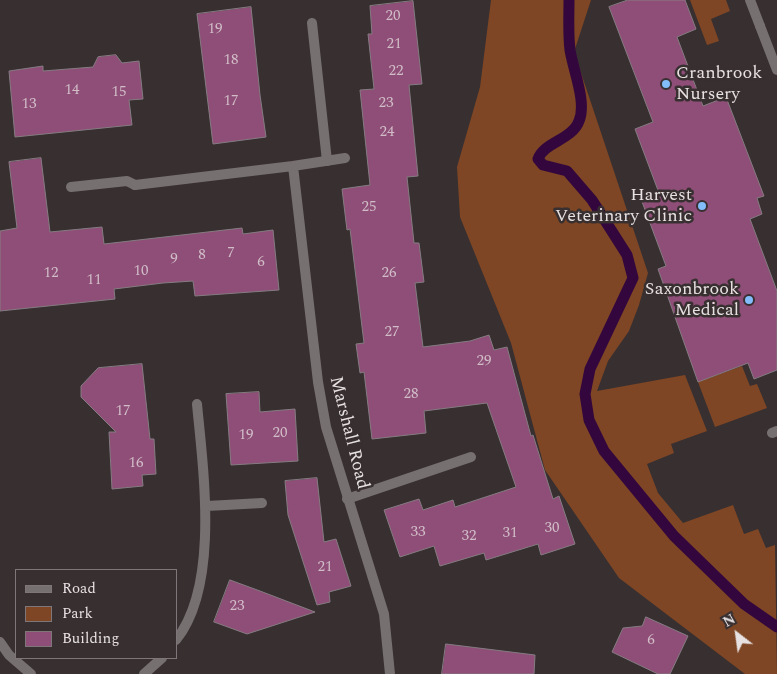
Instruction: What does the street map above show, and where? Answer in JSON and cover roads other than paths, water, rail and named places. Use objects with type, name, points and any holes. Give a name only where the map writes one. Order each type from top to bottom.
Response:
[{"type":"street","points":[[750,0],[777,70]]},
{"type":"street","points":[[312,23],[327,161]]},
{"type":"street","points":[[71,187],[127,181],[135,185],[294,166],[344,158]]},
{"type":"street","name":"Marshall Road","points":[[294,166],[318,382],[326,428],[384,614],[390,674]]},
{"type":"street","points":[[178,636],[192,610],[202,572],[207,506],[197,404]]},
{"type":"street","points":[[347,499],[471,457]]},
{"type":"street","points":[[207,506],[262,503]]},
{"type":"street","points":[[0,642],[9,655],[31,674]]},
{"type":"street","points":[[144,674],[161,659]]},
{"type":"waterway","points":[[569,0],[570,50],[580,95],[581,113],[579,121],[570,133],[541,153],[538,159],[543,165],[567,171],[592,200],[627,255],[633,278],[590,369],[585,394],[589,420],[604,451],[674,536],[744,604],[777,627]]},
{"type":"place","name":"Cranbrook Nursery","points":[[666,84]]},
{"type":"place","name":"Harvest Veterinary Clinic","points":[[702,206]]},
{"type":"place","name":"Saxonbrook Medical","points":[[749,300]]}]
